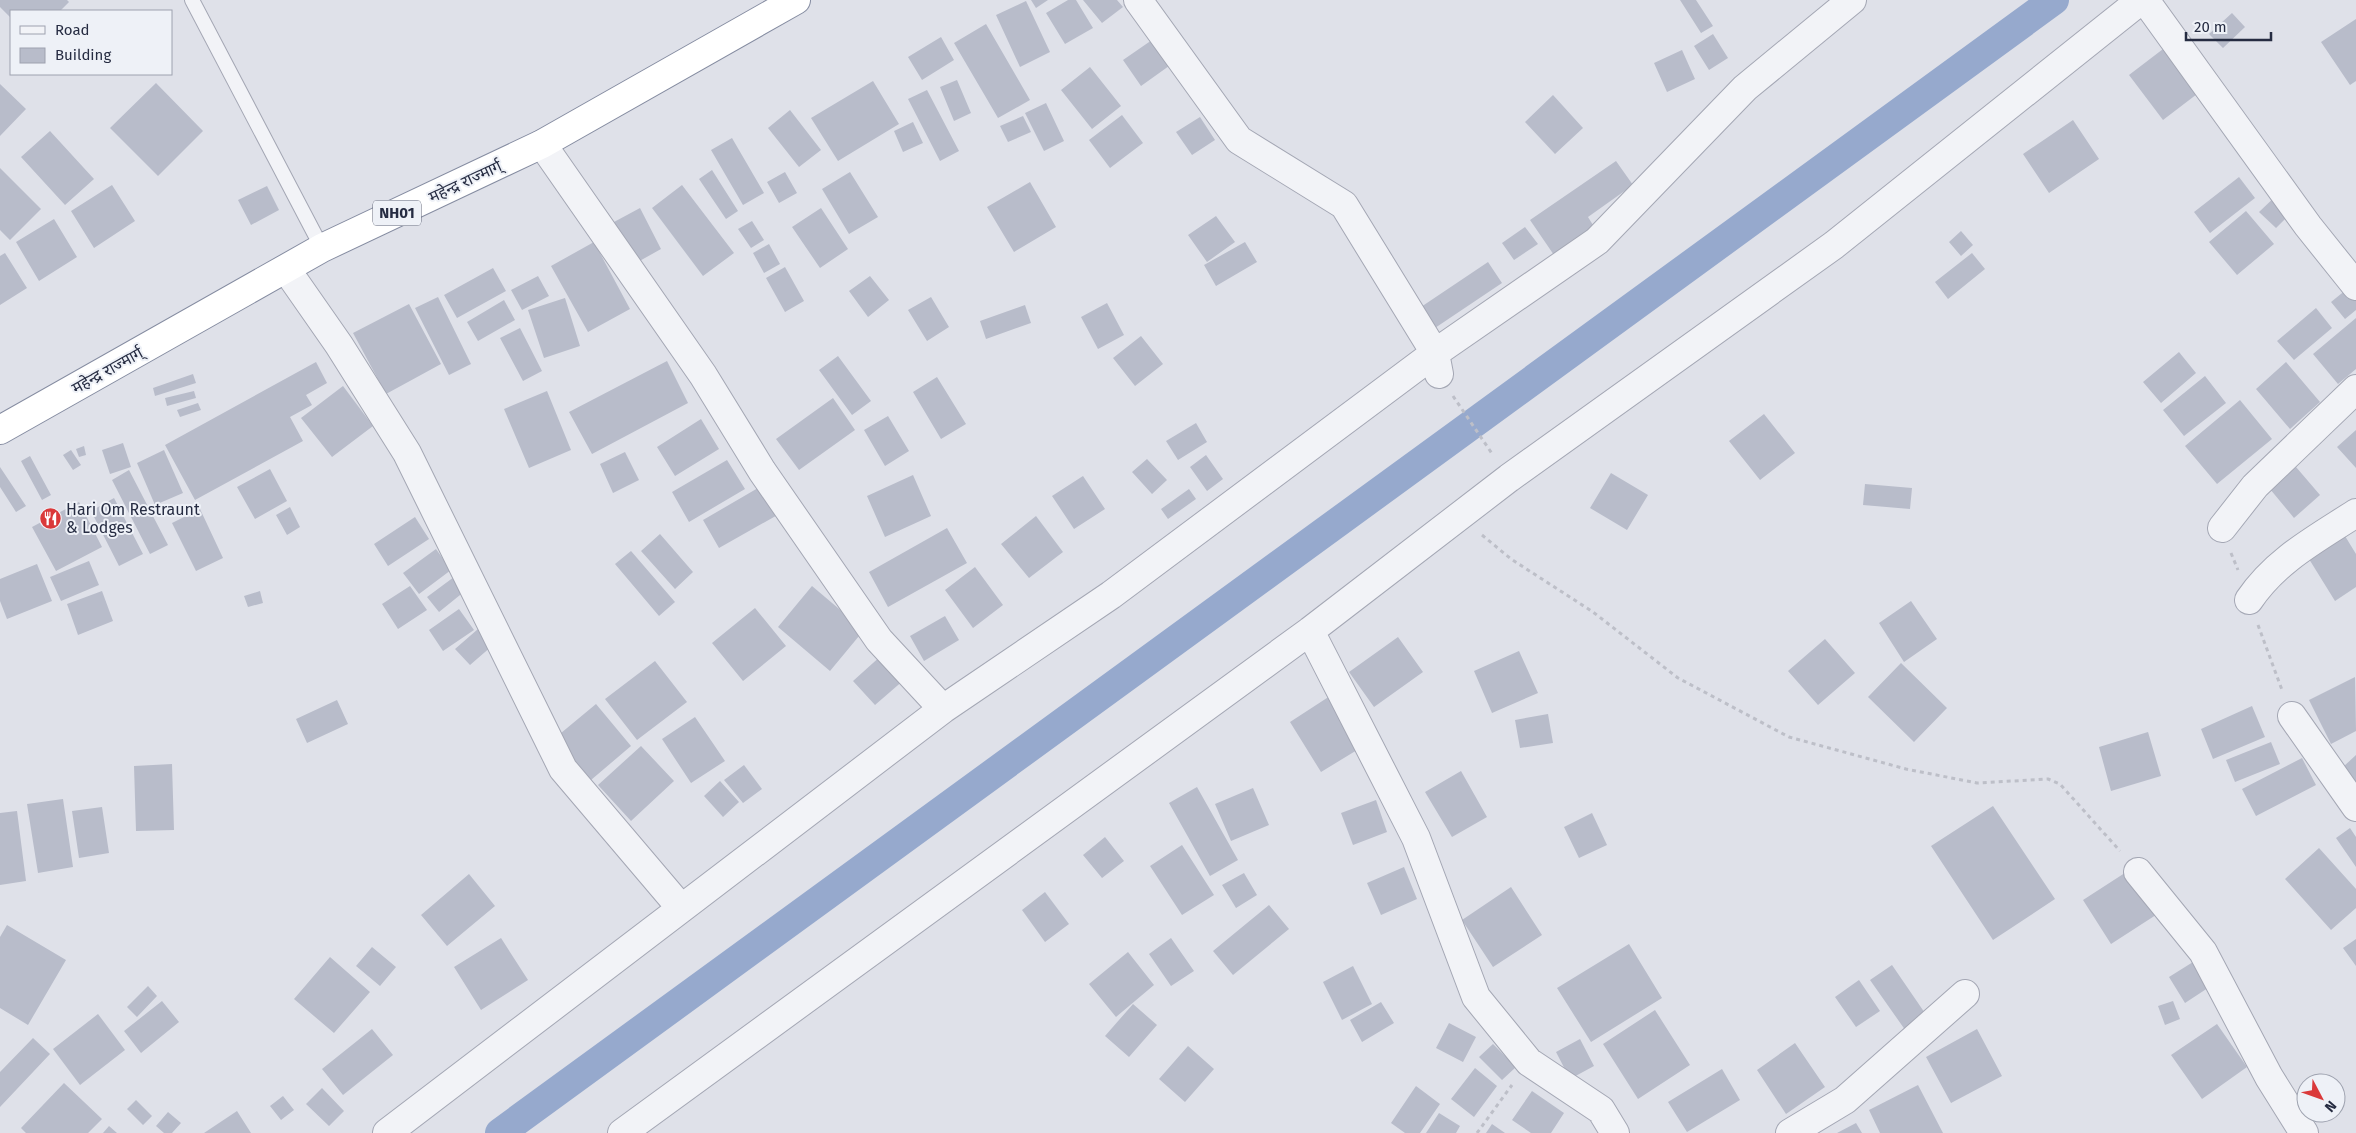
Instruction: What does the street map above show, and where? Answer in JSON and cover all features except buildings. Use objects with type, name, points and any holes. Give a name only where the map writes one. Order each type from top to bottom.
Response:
[{"type":"highway","name":"महेन्द्र राज्मार्ग्","points":[[0,430],[322,248],[542,144],[796,0]]},
{"type":"street","points":[[1138,0],[1239,140],[1344,205],[1437,364]]},
{"type":"street","points":[[387,1133],[943,709],[1111,595],[1437,364],[1597,241],[1745,88],[1852,0]]},
{"type":"street","points":[[622,1133],[1310,631],[1458,516],[1834,246],[2141,0]]},
{"type":"street","points":[[2145,0],[2308,226],[2356,286]]},
{"type":"street","points":[[542,144],[703,375],[762,471],[879,640],[943,709]]},
{"type":"street","points":[[286,269],[339,345],[407,453],[563,769],[681,908]]},
{"type":"street","points":[[2222,528],[2255,486],[2356,389]]},
{"type":"street","points":[[2249,600],[2262,581],[2281,562],[2356,513]]},
{"type":"street","points":[[1310,631],[1416,838],[1476,997],[1529,1062],[1601,1110],[1616,1133]]},
{"type":"street","points":[[2292,716],[2356,807]]},
{"type":"street","points":[[2138,872],[2203,952],[2269,1077],[2304,1133]]},
{"type":"street","points":[[1790,1133],[1845,1100],[1965,994]]},
{"type":"lane","points":[[192,0],[322,248]]},
{"type":"path","points":[[1437,364],[1495,458]]},
{"type":"path","points":[[1458,516],[1511,559],[1593,612],[1678,678],[1789,737],[1906,769],[1977,783],[2048,779],[2060,784],[2138,872]]},
{"type":"path","points":[[1477,1133],[1529,1062]]},
{"type":"waterway","points":[[500,1133],[2054,0]]},
{"type":"place","name":"Hari Om Restraunt & Lodges","points":[[50,518]]}]
